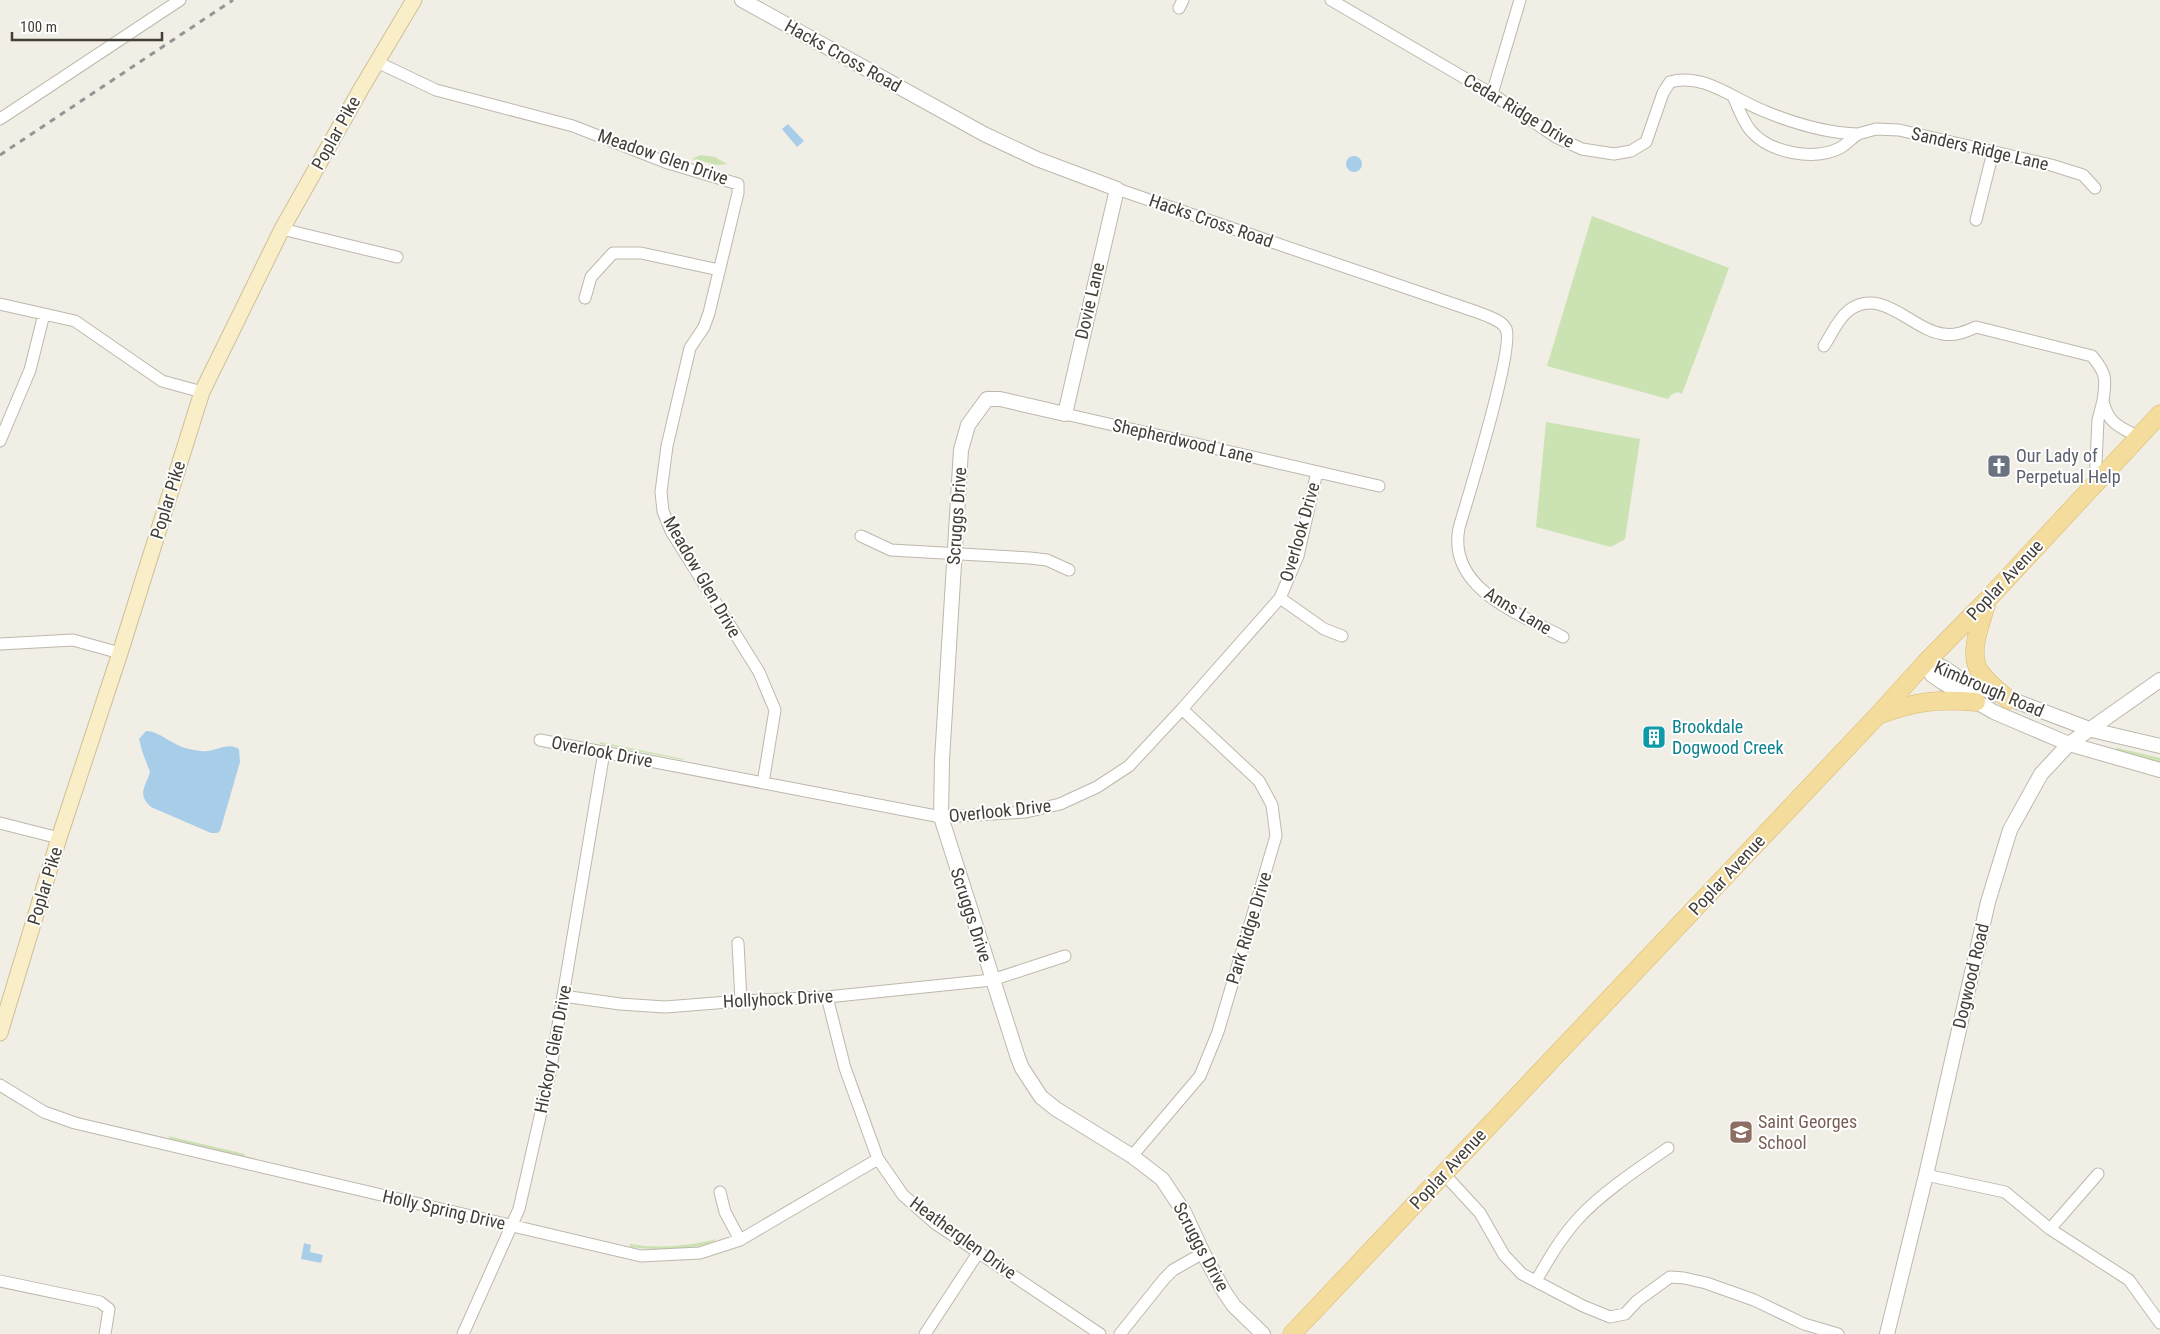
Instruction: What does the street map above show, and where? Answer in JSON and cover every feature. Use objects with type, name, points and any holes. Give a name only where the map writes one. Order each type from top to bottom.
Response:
[{"type":"main road","name":"Poplar Pike","points":[[0,1033],[59,838],[120,654],[202,392],[282,229],[414,0]]},
{"type":"main road","name":"Poplar Avenue","points":[[1292,1334],[1878,715],[1925,662],[1988,599],[2160,414]]},
{"type":"main road","points":[[1988,599],[1975,649],[1977,667],[1991,684],[2009,700]]},
{"type":"main road","points":[[1878,715],[1903,706],[1930,700],[1976,702]]},
{"type":"street","points":[[0,119],[180,0]]},
{"type":"street","name":"Hacks Cross Road","points":[[742,0],[984,134],[1037,159],[1117,189],[1477,312],[1503,325],[1508,336],[1506,350],[1488,430],[1459,528]]},
{"type":"street","name":"Cedar Ridge Drive","points":[[1331,0],[1492,94],[1556,138],[1582,149],[1614,154],[1631,151],[1646,142],[1663,93],[1670,82],[1680,79],[1712,86]]},
{"type":"street","points":[[1492,94],[1520,0]]},
{"type":"street","name":"Meadow Glen Drive","points":[[378,62],[436,90],[573,126],[665,162],[738,184],[738,193],[707,320],[689,353],[667,446],[661,492],[663,511],[671,531],[760,672],[774,710],[764,784]]},
{"type":"street","name":"Sanders Ridge Lane","points":[[1712,86],[1762,111],[1786,119],[1845,134],[1858,134],[1876,129],[1899,130],[2083,174],[2095,188]]},
{"type":"street","name":"Sanders Ridge Lane","points":[[1733,96],[1751,131],[1773,146],[1794,153],[1818,154],[1840,148],[1858,134]]},
{"type":"street","points":[[1976,220],[1993,152]]},
{"type":"street","name":"Dovie Lane","points":[[1065,414],[1117,189]]},
{"type":"street","points":[[282,229],[397,257]]},
{"type":"street","points":[[585,298],[591,277],[613,253],[641,253],[719,270]]},
{"type":"street","points":[[0,304],[75,321],[162,381],[202,392]]},
{"type":"street","points":[[1824,346],[1848,311],[1864,304],[1876,304],[1886,307],[1936,333],[1957,334],[1976,328],[2092,356],[2103,369],[2105,384],[2098,420],[2095,484]]},
{"type":"street","points":[[0,441],[30,370],[44,314]]},
{"type":"street","name":"Shepherdwood Lane","points":[[987,400],[1000,399],[1379,486]]},
{"type":"street","name":"Scruggs Drive","points":[[987,400],[968,425],[961,450],[941,789],[941,817],[992,980],[1022,1068],[1041,1097],[1056,1109],[1132,1156],[1162,1179],[1184,1212],[1203,1253],[1234,1306],[1263,1334]]},
{"type":"street","points":[[2103,401],[2106,415],[2116,424],[2140,437]]},
{"type":"street","name":"Overlook Drive","points":[[540,740],[941,817],[1026,812],[1069,801],[1097,787],[1129,766],[1280,598],[1298,556],[1317,472]]},
{"type":"street","name":"Anns Lane","points":[[1459,528],[1456,540],[1460,559],[1481,591],[1563,637]]},
{"type":"street","points":[[861,536],[891,550],[1047,560],[1069,570]]},
{"type":"street","points":[[1280,598],[1313,623],[1342,636]]},
{"type":"street","points":[[0,644],[73,640],[120,654]]},
{"type":"street","name":"Kimbrough Road","points":[[1925,662],[1943,667],[1965,682],[2009,700],[2092,730],[2160,746]]},
{"type":"street","name":"Kimbrough Road","points":[[1925,662],[1932,676],[1976,702],[2069,744],[2160,770]]},
{"type":"street","name":"Dogwood Road","points":[[1887,1334],[1926,1175],[1988,902],[2010,830],[2041,774],[2069,744],[2092,730],[2160,680]]},
{"type":"street","name":"Park Ridge Drive","points":[[1132,1156],[1200,1076],[1218,1032],[1276,836],[1272,805],[1259,781],[1182,709]]},
{"type":"street","name":"Hickory Glen Drive","points":[[463,1334],[500,1247],[519,1209],[546,1095],[604,752]]},
{"type":"street","points":[[0,822],[59,838]]},
{"type":"street","points":[[738,942],[741,1000]]},
{"type":"street","name":"Hollyhock Drive","points":[[563,996],[620,1004],[665,1007],[741,1000],[827,997],[992,980],[1065,956]]},
{"type":"street","name":"Heatherglen Drive","points":[[827,997],[845,1068],[878,1159],[895,1186],[936,1224],[1100,1334]]},
{"type":"street","name":"Holly Spring Drive","points":[[0,1085],[44,1112],[75,1123],[624,1253],[649,1256],[700,1254],[740,1240],[878,1159]]},
{"type":"street","points":[[1536,1281],[1556,1247],[1577,1219],[1628,1176],[1668,1148]]},
{"type":"street","points":[[1444,1174],[1480,1213],[1504,1255],[1522,1274],[1583,1306],[1610,1317],[1625,1314],[1636,1301],[1670,1277],[1684,1278],[1706,1283],[1754,1300],[1804,1324],[1838,1334]]},
{"type":"street","points":[[2050,1229],[2098,1174]]},
{"type":"street","points":[[1926,1175],[2005,1192],[2050,1229],[2129,1280],[2160,1323]]},
{"type":"street","points":[[720,1192],[725,1212],[740,1240]]},
{"type":"street","points":[[925,1334],[978,1252]]},
{"type":"street","points":[[1120,1334],[1173,1270],[1203,1253]]},
{"type":"street","points":[[0,1281],[100,1302],[109,1309],[105,1334]]},
{"type":"green space","points":[[700,155],[715,157],[727,164],[717,165],[692,159]]},
{"type":"green space","points":[[1592,216],[1729,268],[1682,394],[1678,392],[1671,395],[1668,399],[1547,366]]},
{"type":"green space","points":[[1546,422],[1640,439],[1625,539],[1611,547],[1536,527]]},
{"type":"green space","points":[[600,742],[684,759],[684,760],[600,744]]},
{"type":"green space","points":[[2118,748],[2160,758],[2160,763],[2116,752],[2115,749]]},
{"type":"green space","points":[[168,1136],[245,1154],[244,1156],[171,1139]]},
{"type":"green space","points":[[717,1239],[699,1246],[687,1248],[650,1249],[630,1247],[630,1244],[674,1246]]},
{"type":"water","points":[[788,124],[804,141],[797,147],[782,129]]},
{"type":"water","points":[[1354,156],[1362,164],[1354,172],[1346,164]]},
{"type":"water","points":[[146,731],[157,734],[187,749],[206,751],[230,746],[239,749],[240,762],[220,831],[211,833],[151,807],[144,798],[143,791],[150,772],[139,739]]},
{"type":"water","points":[[304,1243],[311,1245],[310,1252],[323,1255],[321,1263],[301,1259]]},
{"type":"railway","points":[[0,155],[233,0]]},
{"type":"place","name":"Our Lady of Perpetual Help","points":[[1999,466]]},
{"type":"place","name":"Brookdale Dogwood Creek","points":[[1654,737]]},
{"type":"place","name":"Saint Georges School","points":[[1741,1132]]}]
